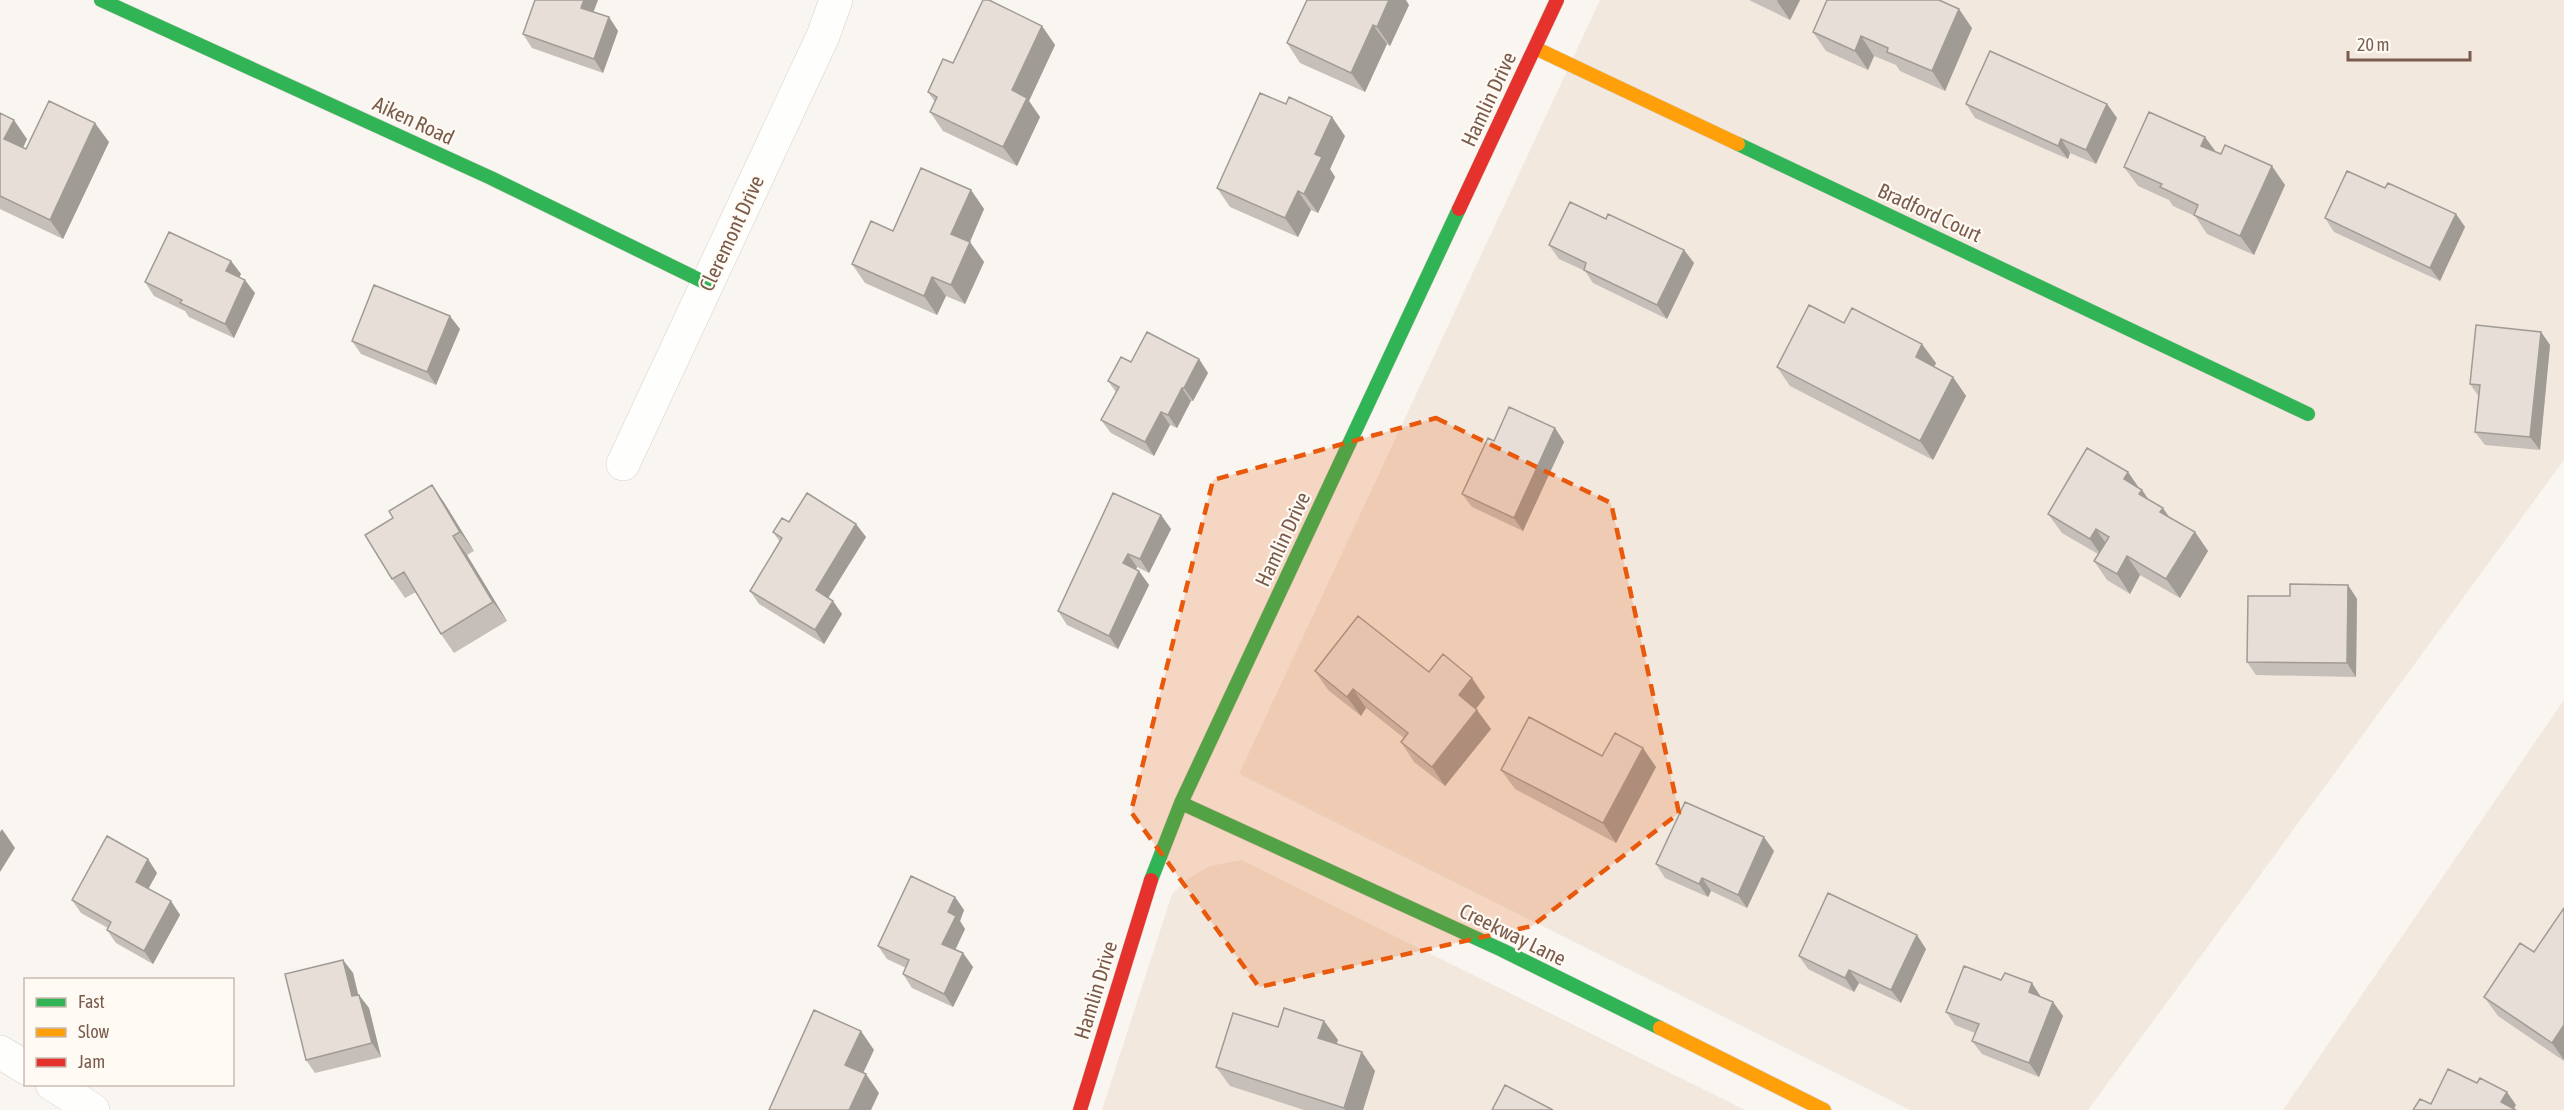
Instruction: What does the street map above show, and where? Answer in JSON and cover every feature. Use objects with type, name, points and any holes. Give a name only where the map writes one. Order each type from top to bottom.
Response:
[{"type":"street","name":"Aiken Road","points":[[101,0],[490,178],[708,284]]},
{"type":"street","name":"Cleremont Drive","points":[[623,464],[823,36],[836,0]]},
{"type":"street","name":"Hamlin Drive","points":[[1080,1110],[1147,890],[1181,803],[1557,0]]},
{"type":"street","name":"Bradford Court","points":[[1535,48],[2308,414]]},
{"type":"street","name":"Creekway Lane","points":[[1181,803],[1502,950],[1824,1110]]},
{"type":"street","points":[[0,1052],[24,1067]]},
{"type":"street","points":[[55,1086],[93,1110]]},
{"type":"highlighted area","points":[[1436,418],[1611,503],[1679,813],[1532,926],[1259,987],[1131,812],[1213,480]]},
{"type":"shaded area","points":[[1600,0],[2564,0],[2564,460],[2088,1110],[1910,1110],[1239,774]]},
{"type":"shaded area","points":[[2564,700],[2564,1110],[2283,1110]]},
{"type":"shaded area","points":[[1242,860],[1745,1110],[1102,1110],[1172,894],[1186,880],[1210,866]]},
{"type":"building","points":[[535,0],[584,0],[581,8],[609,17],[594,59],[523,34]]},
{"type":"building","points":[[983,0],[989,0],[1042,26],[1012,90],[1027,98],[1003,147],[930,112],[937,97],[928,92],[943,59],[953,63]]},
{"type":"building","points":[[1307,0],[1389,0],[1377,27],[1373,25],[1351,73],[1287,43]]},
{"type":"building","points":[[1827,0],[1939,0],[1959,9],[1932,71],[1887,52],[1888,48],[1861,36],[1855,51],[1813,32]]},
{"type":"building","points":[[1990,51],[2107,104],[2086,150],[2061,139],[2058,146],[1966,104]]},
{"type":"building","points":[[1260,93],[1286,104],[1289,97],[1332,117],[1315,154],[1322,157],[1304,194],[1298,191],[1285,218],[1217,188]]},
{"type":"building","points":[[49,101],[95,123],[50,220],[0,196],[0,113],[14,120],[4,139],[26,149]]},
{"type":"building","points":[[2149,112],[2205,137],[2201,146],[2221,154],[2225,145],[2272,166],[2240,236],[2194,215],[2198,205],[2160,187],[2162,184],[2124,167]]},
{"type":"building","points":[[921,168],[971,190],[951,234],[970,242],[951,285],[932,277],[924,296],[852,264],[871,221],[893,231]]},
{"type":"building","points":[[2347,171],[2385,188],[2388,183],[2456,214],[2430,268],[2325,218]]},
{"type":"building","points":[[1570,202],[1606,219],[1608,214],[1684,250],[1657,305],[1584,270],[1586,263],[1549,245]]},
{"type":"building","points":[[169,232],[231,261],[226,271],[245,280],[225,324],[180,303],[182,300],[145,282]]},
{"type":"building","points":[[374,285],[450,316],[427,372],[352,341]]},
{"type":"building","points":[[1809,305],[1844,323],[1852,308],[1922,344],[1916,357],[1953,377],[1920,441],[1777,367]]},
{"type":"building","points":[[2476,325],[2541,332],[2530,437],[2475,432],[2480,385],[2470,384]]},
{"type":"building","points":[[1147,332],[1199,359],[1168,415],[1161,412],[1145,442],[1101,420],[1119,387],[1108,381],[1121,357],[1131,362]]},
{"type":"building","points":[[1509,407],[1555,428],[1514,518],[1462,494],[1488,438],[1494,441]]},
{"type":"building","points":[[2087,448],[2128,472],[2124,479],[2142,490],[2139,494],[2163,508],[2160,512],[2195,532],[2166,579],[2127,556],[2117,574],[2094,561],[2109,537],[2096,529],[2090,539],[2048,514]]},
{"type":"building","points":[[432,485],[460,532],[453,536],[493,602],[441,634],[404,572],[392,579],[365,535],[393,518],[389,511]]},
{"type":"building","points":[[807,493],[856,524],[816,590],[833,601],[815,630],[750,591],[782,538],[773,532],[782,518],[789,522]]},
{"type":"building","points":[[1113,493],[1161,515],[1140,559],[1128,554],[1123,563],[1139,571],[1109,636],[1058,611]]},
{"type":"building","points":[[2290,584],[2348,585],[2347,663],[2247,662],[2248,596],[2290,596]]},
{"type":"building","points":[[1358,616],[1429,672],[1443,654],[1472,678],[1459,695],[1477,710],[1432,767],[1401,742],[1408,733],[1353,689],[1347,697],[1315,671]]},
{"type":"building","points":[[1529,717],[1602,756],[1615,733],[1643,748],[1603,823],[1501,770]]},
{"type":"building","points":[[1685,802],[1764,837],[1738,895],[1702,878],[1699,884],[1656,864]]},
{"type":"building","points":[[107,836],[148,859],[136,882],[171,901],[144,951],[107,930],[111,922],[72,900]]},
{"type":"building","points":[[911,876],[955,897],[948,912],[956,916],[942,944],[963,953],[944,994],[903,974],[909,960],[878,946]]},
{"type":"building","points":[[1828,893],[1917,935],[1891,990],[1849,970],[1845,978],[1799,956]]},
{"type":"building","points":[[2564,908],[2564,1025],[2552,1043],[2484,997],[2520,943],[2534,952]]},
{"type":"building","points":[[343,960],[352,996],[359,995],[372,1043],[306,1060],[285,974]]},
{"type":"building","points":[[1964,966],[2001,980],[2005,973],[2032,983],[2029,992],[2053,1002],[2029,1063],[1972,1041],[1979,1024],[1946,1012]]},
{"type":"building","points":[[1284,1008],[1324,1021],[1318,1038],[1362,1052],[1344,1108],[1216,1067],[1233,1013],[1278,1027]]},
{"type":"building","points":[[814,1010],[861,1031],[845,1065],[866,1074],[849,1110],[769,1110]]},
{"type":"building","points":[[2448,1069],[2477,1083],[2480,1078],[2507,1092],[2501,1102],[2516,1110],[2413,1110],[2420,1099],[2431,1104]]},
{"type":"building","points":[[1505,1085],[1553,1110],[1492,1110]]},
{"type":"traffic: fast","points":[[101,0],[491,178],[708,284]]},
{"type":"traffic: fast","points":[[1738,144],[2308,414]]},
{"type":"traffic: fast","points":[[1151,880],[1181,803],[1459,209]]},
{"type":"traffic: fast","points":[[1181,803],[1502,950],[1660,1028]]},
{"type":"traffic: slow","points":[[1535,48],[1738,144]]},
{"type":"traffic: slow","points":[[1660,1028],[1824,1110]]},
{"type":"traffic: jam","points":[[1459,209],[1557,0]]},
{"type":"traffic: jam","points":[[1080,1110],[1151,880]]}]
